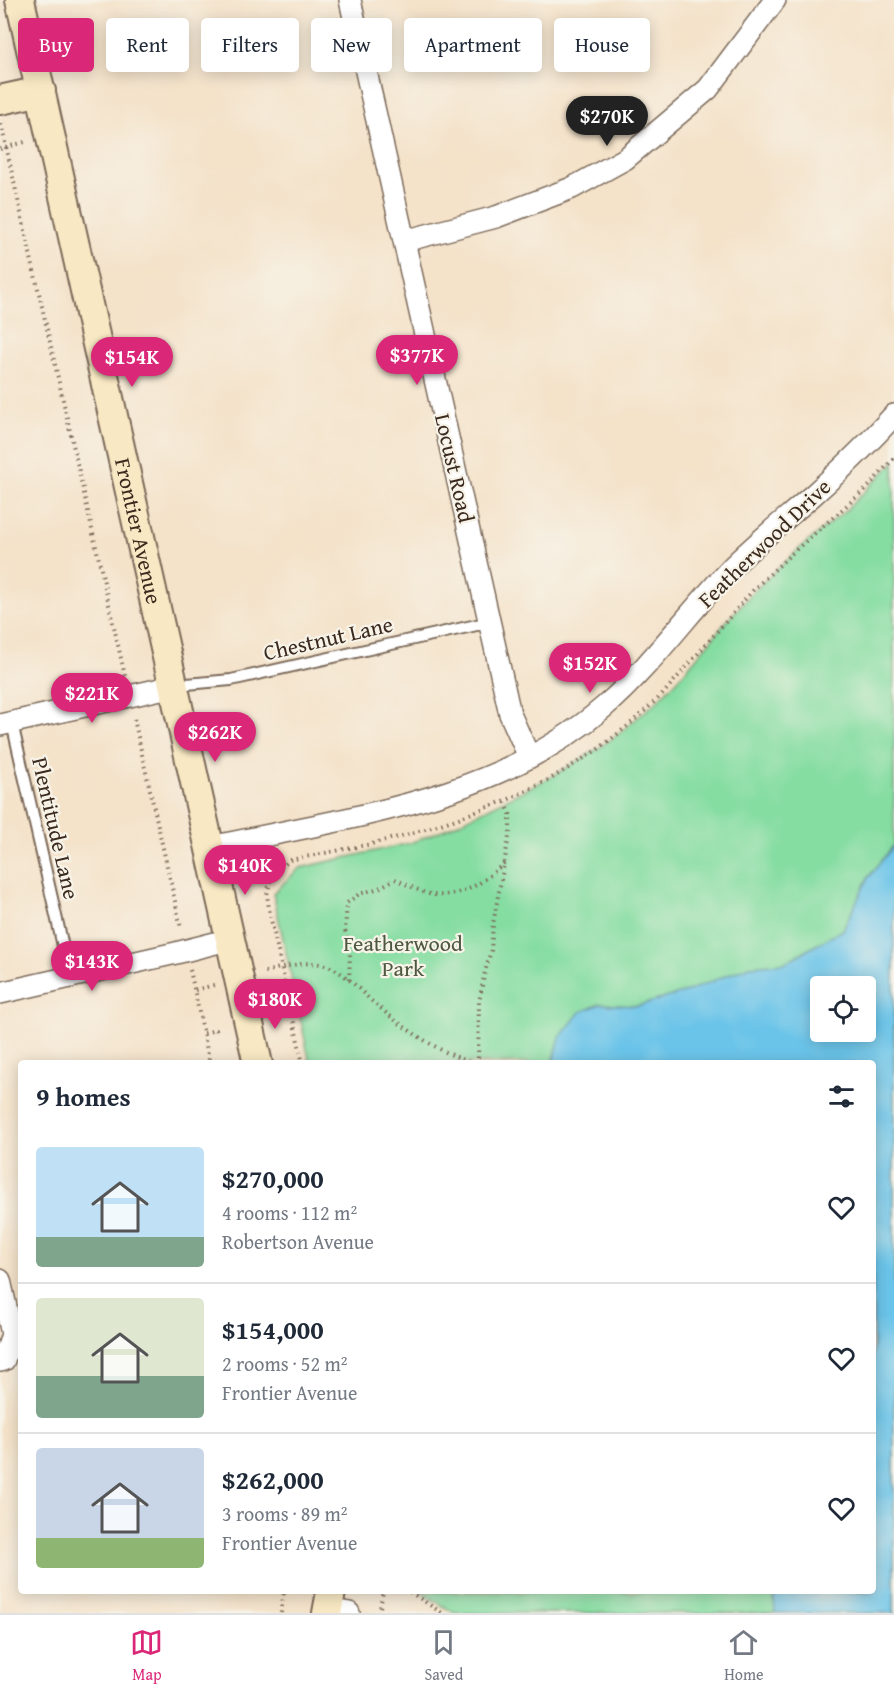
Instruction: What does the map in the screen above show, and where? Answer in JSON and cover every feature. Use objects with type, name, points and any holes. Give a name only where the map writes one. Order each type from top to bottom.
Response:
[{"type":"street","name":"Frontier Avenue","points":[[20,0],[257,1060]]},
{"type":"street","name":"Locust Road","points":[[350,0],[510,714],[529,757]]},
{"type":"street","points":[[404,240],[496,217],[572,188],[625,159],[708,89],[776,0]]},
{"type":"street","points":[[0,100],[41,91]]},
{"type":"street","name":"Featherwood Drive","points":[[211,847],[371,814],[412,803],[481,778],[529,757],[567,735],[634,679],[733,567],[866,446],[894,415]]},
{"type":"street","points":[[6,724],[174,686]]},
{"type":"street","points":[[0,993],[231,939]]},
{"type":"street","points":[[0,1280],[12,1334],[4,1360],[0,1361]]},
{"type":"lane","name":"Chestnut Lane","points":[[174,686],[231,680],[490,622]]},
{"type":"lane","name":"Plentitude Lane","points":[[6,724],[70,977]]},
{"type":"path","points":[[0,122],[209,1060]]},
{"type":"path","points":[[477,1060],[479,1002],[491,950],[493,924],[510,831],[510,814],[505,801]]},
{"type":"path","points":[[349,981],[350,954],[345,930],[347,903],[359,894],[380,888],[395,879],[433,895],[466,892],[506,862]]},
{"type":"path","points":[[282,967],[315,963],[328,966],[340,973],[406,1029],[433,1046],[464,1060]]},
{"type":"path","points":[[204,1033],[216,1030],[217,1035]]},
{"type":"path","points":[[281,1613],[284,1594]]},
{"type":"path","points":[[379,1613],[383,1594]]},
{"type":"path","points":[[413,1594],[442,1613]]},
{"type":"green space","name":"Featherwood Park","points":[[894,462],[894,1613],[454,1613],[424,1594],[876,1594],[876,1060],[309,1060],[273,893],[300,868],[410,843],[450,827],[553,776],[596,750],[656,702],[754,591],[801,547],[845,511]]},
{"type":"water","points":[[894,845],[894,1613],[775,1613],[774,1600],[776,1594],[876,1594],[876,1060],[554,1060],[560,1037],[580,1012],[600,1004],[637,1006],[686,992],[749,966],[784,963],[843,930],[868,878]]}]
